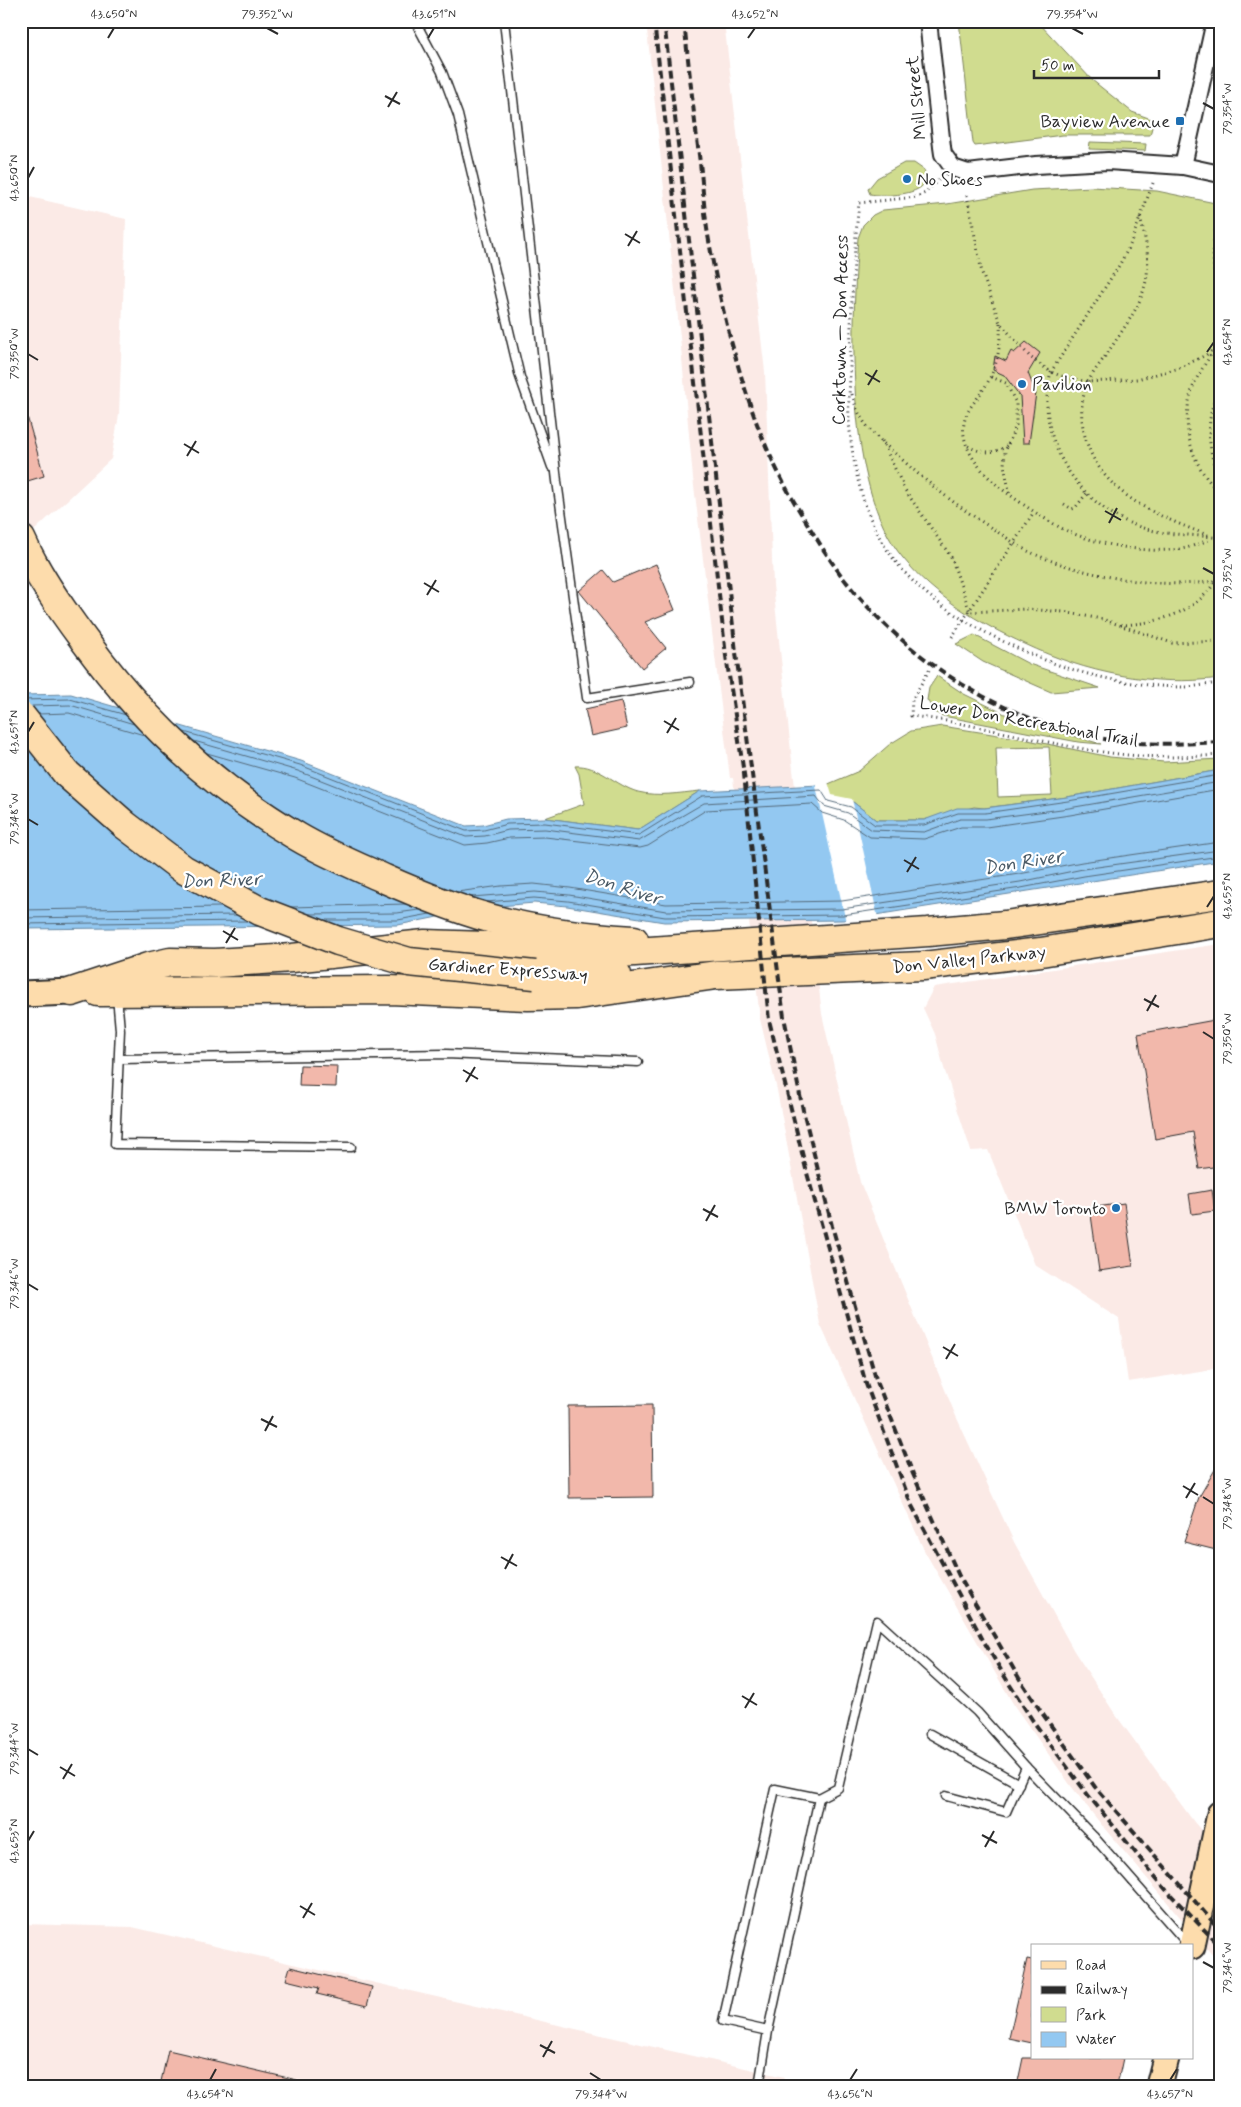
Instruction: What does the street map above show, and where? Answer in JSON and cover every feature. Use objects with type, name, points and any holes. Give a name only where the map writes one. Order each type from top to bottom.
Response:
[{"type":"highway","points":[[21,539],[53,595],[110,676],[139,710],[211,777],[299,838],[363,870],[426,897],[490,919],[558,932],[723,946]]},
{"type":"highway","name":"Gardiner Expressway","points":[[21,716],[68,774],[125,825],[184,869],[260,911],[338,941],[409,962],[535,975],[716,975]]},
{"type":"highway","name":"Don Valley Parkway","points":[[723,946],[1006,925],[1220,894]]},
{"type":"highway","name":"Don Valley Parkway","points":[[716,975],[923,966],[1041,952],[1220,923]]},
{"type":"highway","points":[[72,992],[148,966],[170,962],[292,958],[425,944],[486,946],[550,954],[592,956],[723,946]]},
{"type":"highway","points":[[72,992],[390,990],[501,995],[578,995],[716,975]]},
{"type":"main road","points":[[21,994],[72,992]]},
{"type":"main road","points":[[1191,1944],[1220,1814]]},
{"type":"main road","points":[[1159,2086],[1166,2060]]},
{"type":"street","name":"Mill Street","points":[[928,21],[943,154],[953,168],[968,174],[1036,164],[1108,161],[1183,166]]},
{"type":"street","points":[[1215,21],[1183,166],[1220,174]]},
{"type":"lane","points":[[415,21],[442,72],[458,115],[520,377],[557,481]]},
{"type":"lane","points":[[504,21],[557,481],[587,698],[690,682]]},
{"type":"lane","points":[[117,991],[120,1030],[115,1144],[351,1147]]},
{"type":"lane","points":[[119,1059],[446,1054],[638,1062]]},
{"type":"lane","points":[[768,2030],[723,2021],[774,1789],[818,1798],[838,1788],[877,1621],[977,1712],[1026,1767],[1093,1836],[1189,1944]]},
{"type":"lane","points":[[930,1734],[1018,1784]]},
{"type":"lane","points":[[946,1796],[1006,1812],[1026,1767]]},
{"type":"lane","points":[[759,2086],[768,2030],[818,1798]]},
{"type":"path","name":"Corktown — Don Access","points":[[935,180],[925,192],[917,197],[859,203],[853,278],[849,422],[857,477],[872,526],[899,567],[922,591],[964,620],[1036,658],[1091,676],[1182,687],[1220,682]]},
{"type":"path","points":[[1153,183],[1130,245],[1112,278],[1051,372],[1048,392],[1050,430],[1056,448],[1068,472],[1110,512],[1138,527],[1173,535],[1220,538]]},
{"type":"path","points":[[966,195],[982,273],[1000,323],[1000,350],[991,377],[967,414],[964,425],[967,445],[976,462],[1001,490],[1066,530],[1131,548],[1174,550],[1187,548],[1214,538]]},
{"type":"path","points":[[1220,211],[1214,244],[1215,283],[1220,298]]},
{"type":"path","points":[[1139,218],[1146,240],[1148,262],[1145,292],[1135,311],[1088,382],[1082,403],[1086,443],[1100,470],[1120,491],[1175,523],[1214,538]]},
{"type":"path","points":[[1000,323],[1030,357],[1051,372],[1088,382],[1137,379],[1159,374],[1198,359],[1219,345]]},
{"type":"path","points":[[1220,338],[1220,350]]},
{"type":"path","points":[[1219,345],[1198,375],[1193,387],[1188,407],[1188,434],[1195,459],[1208,482],[1220,493]]},
{"type":"path","points":[[991,377],[1006,383],[1016,403],[1016,425],[1005,455],[1004,470],[1010,495]]},
{"type":"path","points":[[1220,389],[1211,412],[1209,432],[1214,468],[1220,484]]},
{"type":"path","points":[[851,390],[860,418],[882,441],[934,487],[978,520],[1030,552],[1067,566],[1112,577],[1156,582],[1194,583],[1218,581]]},
{"type":"path","points":[[882,441],[905,490],[953,560],[970,612]]},
{"type":"path","points":[[967,445],[983,452],[1001,449],[1009,444]]},
{"type":"path","points":[[1064,504],[1072,509],[1076,508],[1088,493]]},
{"type":"path","points":[[952,637],[1034,512]]},
{"type":"path","points":[[1118,625],[1153,622],[1184,612],[1204,597],[1218,581],[1220,574]]},
{"type":"path","points":[[970,612],[1043,610],[1077,614],[1172,643],[1220,641]]},
{"type":"path","name":"Lower Don Recreational Trail","points":[[929,670],[912,700],[911,716],[946,720],[1068,746],[1128,755],[1181,757],[1220,755]]},
{"type":"shaded area","points":[[646,21],[724,21],[765,372],[773,585],[793,770],[822,1014],[860,1182],[955,1414],[1014,1542],[1074,1651],[1115,1714],[1194,1822],[1220,1852],[1220,1964],[1104,1828],[1071,1786],[1015,1707],[925,1552],[820,1324],[777,1090],[760,1019],[733,778],[730,778],[693,478]]},
{"type":"shaded area","points":[[21,195],[126,219],[119,415],[111,459],[21,543]]},
{"type":"shaded area","name":"BMW Toronto","points":[[1220,944],[1220,1368],[1128,1382],[1119,1319],[1035,1265],[988,1150],[971,1151],[935,1034],[923,1008],[934,987]]},
{"type":"shaded area","points":[[21,1924],[132,1927],[784,2077],[782,2086],[21,2086]]},
{"type":"green space","points":[[959,21],[1037,21],[1092,80],[1132,112],[1154,120],[1150,135],[1063,135],[975,146],[973,143]]},
{"type":"green space","points":[[1090,142],[1146,144],[1145,151],[1089,149]]},
{"type":"green space","points":[[904,163],[914,163],[924,170],[926,179],[923,185],[916,190],[897,195],[870,194],[868,189],[877,178]]},
{"type":"green space","points":[[1092,187],[1157,191],[1220,204],[1220,678],[1170,681],[1145,679],[1096,670],[1048,654],[991,627],[944,597],[929,585],[903,558],[884,527],[870,490],[861,449],[854,359],[858,238],[863,225],[873,215],[883,210],[947,204],[1032,190]]},
{"type":"green space","points":[[974,635],[1029,664],[1100,688],[1051,692],[983,662],[956,644]]},
{"type":"green space","points":[[937,676],[964,694],[1015,719],[1101,744],[1078,742],[943,716],[935,712],[927,700],[929,688]]},
{"type":"green space","points":[[942,726],[1023,739],[1110,757],[1164,762],[1220,759],[1220,770],[1067,797],[984,808],[974,807],[924,820],[876,820],[853,802],[830,797],[826,785],[859,771],[890,744],[911,731]],"holes":[[[1049,747],[1052,795],[998,797],[996,748]]]},
{"type":"green space","points":[[575,766],[591,768],[638,792],[677,794],[700,791],[638,830],[545,818],[584,804],[579,774]]},
{"type":"water","name":"Don River","points":[[71,694],[301,761],[466,826],[483,825],[506,819],[545,818],[638,830],[700,791],[819,785],[830,797],[853,802],[876,820],[924,820],[957,808],[985,808],[1067,797],[1220,770],[1220,861],[843,920],[664,922],[567,906],[534,903],[467,909],[398,925],[21,929],[21,695]]},
{"type":"pier","points":[[815,782],[828,782],[832,795],[852,799],[878,918],[846,922]]},
{"type":"building","name":"Pavilion","points":[[1026,342],[1040,353],[1028,373],[1036,393],[1029,443],[1023,443],[1020,396],[1004,375],[993,370],[995,356],[1006,361],[1011,351],[1014,353]]},
{"type":"building","points":[[25,409],[44,476],[21,483],[21,410]]},
{"type":"building","points":[[656,564],[675,610],[645,622],[666,648],[642,668],[579,591],[603,570],[613,582]]},
{"type":"building","points":[[621,701],[627,728],[591,736],[585,709]]},
{"type":"building","points":[[1220,1019],[1220,1166],[1199,1169],[1193,1132],[1155,1139],[1138,1034]]},
{"type":"building","points":[[300,1065],[337,1066],[336,1087],[299,1086]]},
{"type":"building","points":[[1212,1190],[1215,1211],[1192,1214],[1189,1194]]},
{"type":"building","points":[[1124,1203],[1133,1266],[1099,1271],[1090,1208]]},
{"type":"building","points":[[652,1405],[653,1497],[569,1498],[568,1406]]},
{"type":"building","points":[[1220,1461],[1220,1551],[1184,1542],[1199,1497]]},
{"type":"building","points":[[1027,1959],[1031,1960],[1031,2043],[1009,2038]]},
{"type":"building","points":[[290,1967],[372,1987],[367,2006],[317,1994],[319,1988],[286,1980]]},
{"type":"building","points":[[168,2050],[297,2080],[296,2086],[160,2086]]},
{"type":"building","points":[[1023,2058],[1031,2058],[1031,2060],[1123,2060],[1117,2086],[1017,2086]]},
{"type":"railway","points":[[654,21],[726,656],[744,774],[769,1020],[807,1173],[866,1384],[911,1504],[983,1640],[1008,1682],[1033,1721],[1088,1795],[1167,1891],[1220,1946]]},
{"type":"railway","points":[[664,21],[737,661],[784,1017],[803,1110],[832,1226],[876,1379],[913,1474],[959,1576],[1019,1678],[1095,1787],[1220,1930]]},
{"type":"railway","points":[[684,21],[705,217],[730,338],[754,414],[773,462],[798,508],[840,574],[879,619],[908,645],[939,669],[972,690],[1006,708],[1042,723],[1080,734],[1118,741],[1169,744],[1220,742]]},
{"type":"place","name":"Bayview Avenue","points":[[1180,121]]},
{"type":"place","name":"No Shoes","points":[[907,179]]},
{"type":"place","name":"Pavilion","points":[[1022,384]]},
{"type":"place","name":"BMW Toronto","points":[[1116,1208]]}]
